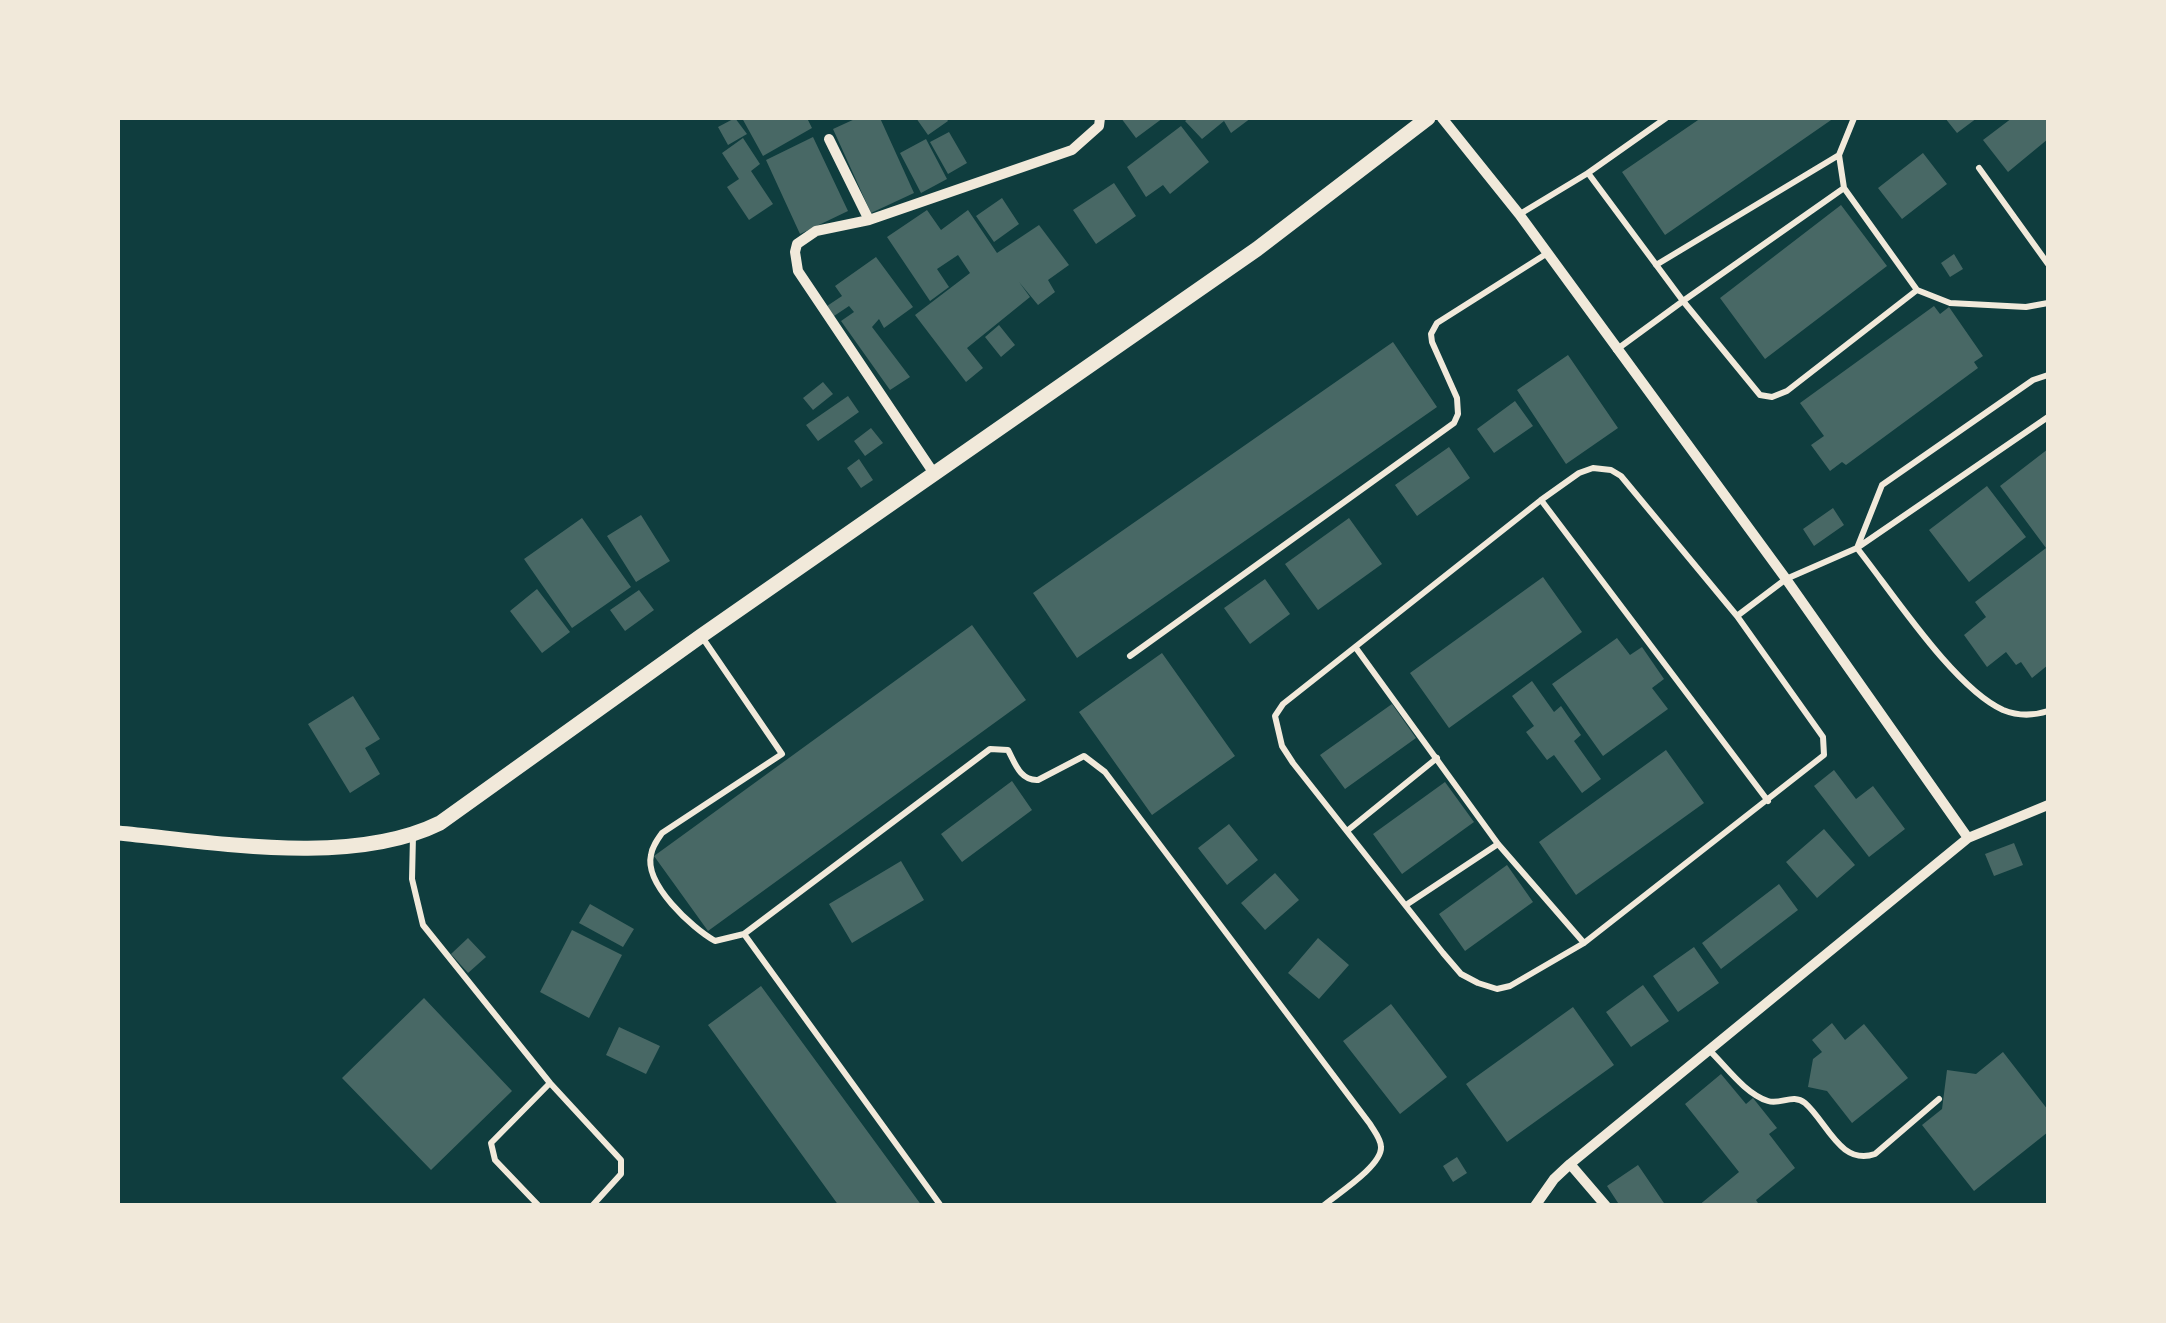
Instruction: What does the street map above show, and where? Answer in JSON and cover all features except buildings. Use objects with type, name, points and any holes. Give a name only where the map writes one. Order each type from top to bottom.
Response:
[{"type":"street","points":[[935,475],[798,271],[794,252],[801,238],[816,231],[869,220],[1072,150],[1099,126],[1100,118]]},
{"type":"street","points":[[118,833],[263,847],[373,845],[413,836],[440,823],[1257,249],[1428,118]]},
{"type":"street","points":[[1442,118],[1518,214],[1786,579],[1968,838]]},
{"type":"street","points":[[829,138],[869,220]]},
{"type":"street","points":[[1535,1206],[1570,1164],[1968,838],[2048,805]]},
{"type":"street","points":[[1570,1164],[1606,1206]]},
{"type":"lane","points":[[1518,214],[1588,173],[1666,118]]},
{"type":"lane","points":[[1854,118],[1839,155],[1844,188],[1917,290],[1950,303],[2026,307],[2048,303]]},
{"type":"lane","points":[[1656,264],[1839,155]]},
{"type":"lane","points":[[1979,168],[2048,264]]},
{"type":"lane","points":[[1588,173],[1683,302],[1760,395],[1772,397],[1786,391],[1917,290]]},
{"type":"lane","points":[[1616,350],[1844,188]]},
{"type":"lane","points":[[1130,656],[1454,423],[1459,406],[1431,334],[1437,324],[1546,254]]},
{"type":"lane","points":[[1857,548],[1882,486],[2033,380],[2048,375]]},
{"type":"lane","points":[[1737,616],[1786,579],[1857,548],[2048,416]]},
{"type":"lane","points":[[1594,468],[1621,476],[1737,616],[1823,737],[1826,746],[1820,761],[1584,943],[1510,986],[1486,987],[1461,974],[1282,746],[1275,716],[1283,704],[1541,500],[1578,473],[1594,468]]},
{"type":"lane","points":[[1541,500],[1768,801]]},
{"type":"lane","points":[[1857,548],[1978,695],[2006,711],[2033,716],[2048,711]]},
{"type":"lane","points":[[702,636],[782,754],[662,833],[650,854],[651,870],[666,897],[705,936],[715,941],[744,934],[990,749],[1008,750],[1022,775],[1030,780],[1038,780],[1084,756],[1105,772],[1359,1108],[1381,1143],[1381,1154],[1368,1171],[1323,1206]]},
{"type":"lane","points":[[1356,648],[1498,844],[1584,943]]},
{"type":"lane","points":[[1347,831],[1437,758]]},
{"type":"lane","points":[[413,836],[412,880],[423,925],[550,1082],[621,1160],[621,1174],[592,1206]]},
{"type":"lane","points":[[1406,905],[1498,844]]},
{"type":"lane","points":[[744,934],[941,1206]]},
{"type":"lane","points":[[1708,1049],[1750,1090],[1768,1101],[1802,1101],[1839,1144],[1862,1158],[1874,1154],[1940,1100]]},
{"type":"lane","points":[[539,1206],[494,1160],[491,1143],[550,1082]]}]
